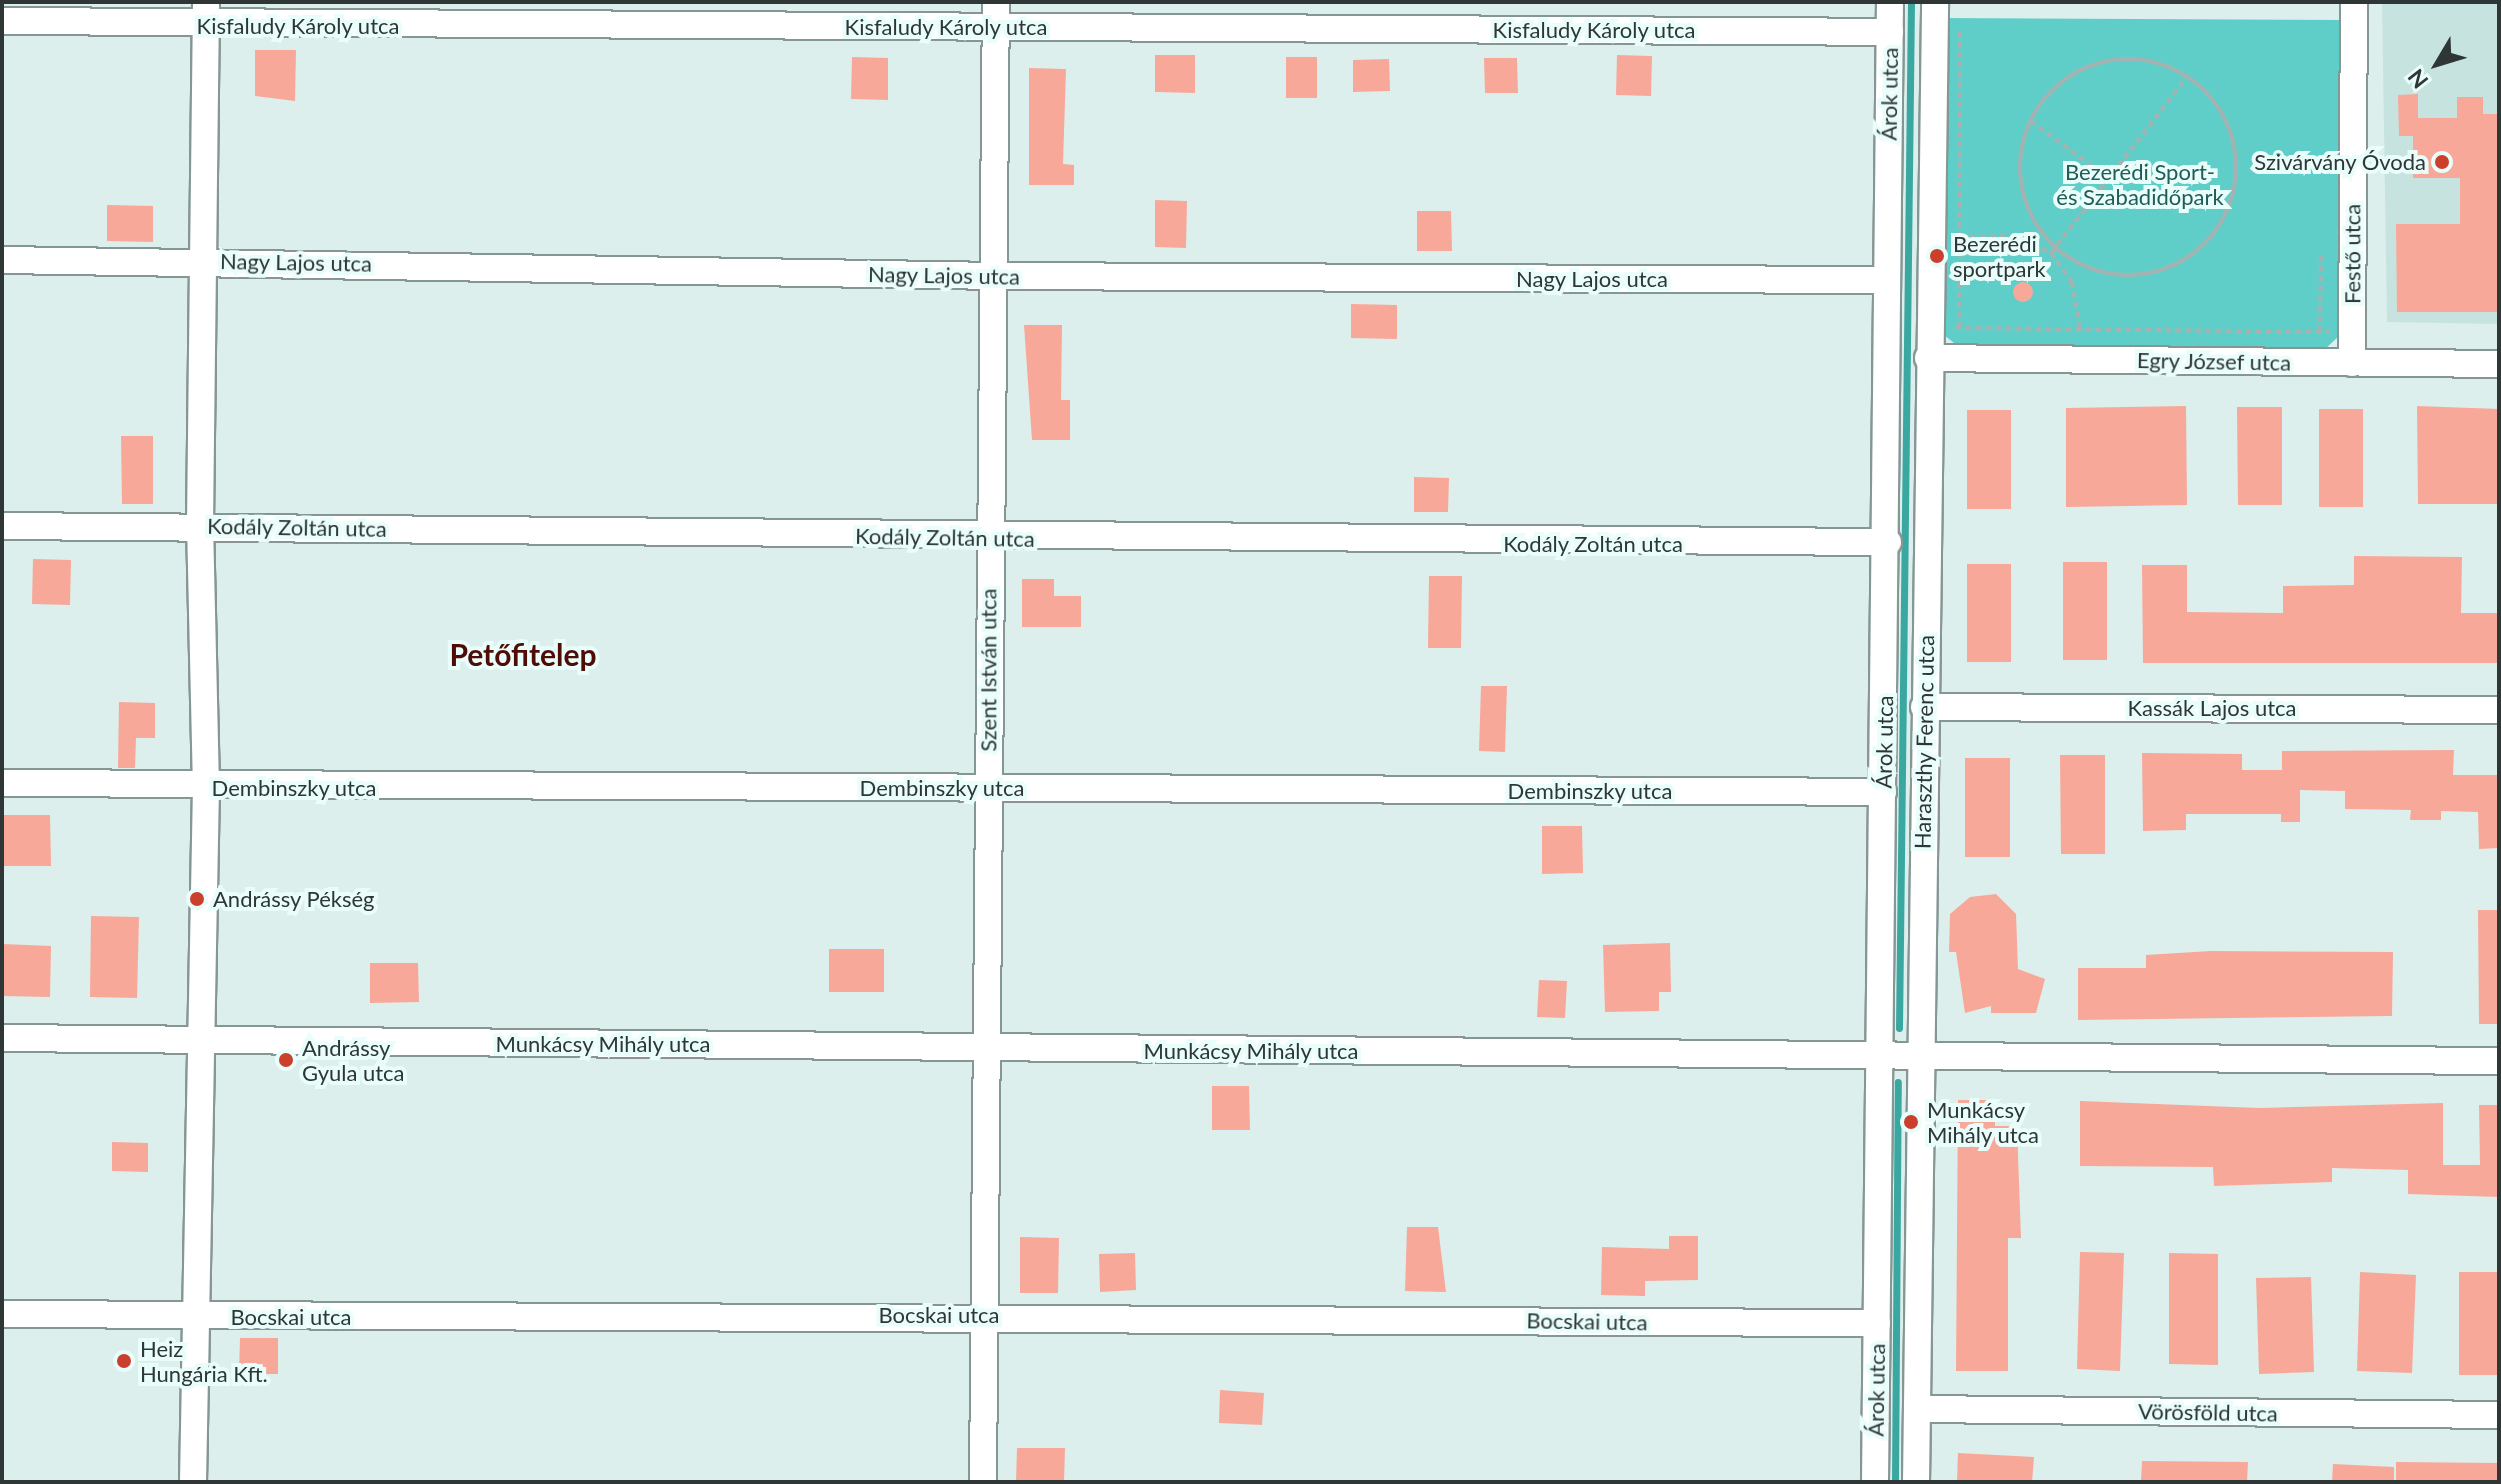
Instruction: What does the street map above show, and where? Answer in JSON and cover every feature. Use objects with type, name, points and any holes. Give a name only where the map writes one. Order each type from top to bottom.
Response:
[{"type":"street","name":"Árok utca","points":[[1875,1482],[1878,1054],[1888,542],[1886,280],[1890,2]]},
{"type":"street","name":"Haraszthy Ferenc utca","points":[[1916,1482],[1928,358],[1935,2]]},
{"type":"street","name":"Festő utca","points":[[2352,363],[2354,2]]},
{"type":"street","name":"Kisfaludy Károly utca","points":[[2,21],[205,14],[996,14],[1890,32]]},
{"type":"street","points":[[193,1482],[200,1317],[206,788],[200,525],[205,14]]},
{"type":"street","name":"Szent István utca","points":[[983,1482],[996,14]]},
{"type":"street","name":"Nagy Lajos utca","points":[[2,260],[993,276],[1886,280]]},
{"type":"street","name":"Egry József utca","points":[[1928,358],[2499,364]]},
{"type":"street","name":"Kodály Zoltán utca","points":[[2,526],[200,525],[989,538],[1888,542]]},
{"type":"street","name":"Kassák Lajos utca","points":[[1924,707],[2499,710]]},
{"type":"street","name":"Dembinszky utca","points":[[2,783],[206,788],[1883,792]]},
{"type":"street","name":"Munkácsy Mihály utca","points":[[2,1038],[1878,1054],[1919,1060],[2499,1061]]},
{"type":"street","name":"Bocskai utca","points":[[2,1314],[200,1317],[985,1315],[1877,1323]]},
{"type":"street","name":"Vörösföld utca","points":[[1917,1409],[2499,1415]]},
{"type":"path","points":[[2138,60],[2187,77],[2219,109],[2234,148],[2234,187],[2215,230],[2184,259],[2143,274],[2104,273],[2056,247],[2032,217],[2022,188],[2031,121],[2064,81],[2099,64],[2138,60]]},
{"type":"path","points":[[2051,253],[2187,77]]},
{"type":"path","points":[[2031,121],[2109,180]]},
{"type":"path","points":[[1960,237],[2014,236],[2051,253],[2072,282],[2080,329]]},
{"type":"path","points":[[2319,362],[2321,254]]},
{"type":"path","points":[[1929,328],[2352,332]]},
{"type":"shaded area","name":"Szivárvány Óvoda","points":[[2382,2],[2499,2],[2499,324],[2387,322]]},
{"type":"green space","name":"Bezerédi Sport- és Szabadidőpark","points":[[1940,18],[2341,20],[2340,335],[2324,350],[1959,347],[1939,331]]},
{"type":"building","points":[[255,50],[296,50],[295,101],[255,96]]},
{"type":"building","points":[[1155,55],[1195,55],[1195,93],[1155,92]]},
{"type":"building","points":[[1617,55],[1652,56],[1651,96],[1616,95]]},
{"type":"building","points":[[852,57],[888,58],[888,100],[851,99]]},
{"type":"building","points":[[1286,57],[1317,57],[1317,98],[1286,98]]},
{"type":"building","points":[[1484,58],[1517,58],[1518,93],[1485,93]]},
{"type":"building","points":[[1389,59],[1390,91],[1353,92],[1353,60]]},
{"type":"building","points":[[1029,68],[1066,69],[1063,164],[1074,165],[1074,185],[1029,185]]},
{"type":"building","points":[[2418,94],[2418,118],[2457,118],[2457,97],[2483,97],[2483,114],[2499,114],[2499,312],[2397,312],[2396,224],[2460,224],[2460,178],[2413,178],[2413,136],[2399,136],[2398,95]]},
{"type":"building","points":[[1155,200],[1187,201],[1186,248],[1155,247]]},
{"type":"building","points":[[107,205],[153,206],[153,242],[107,241]]},
{"type":"building","points":[[1417,211],[1451,211],[1452,251],[1417,251]]},
{"type":"building","points":[[2023,282],[2030,285],[2033,292],[2030,299],[2023,302],[2016,299],[2013,292],[2016,285]]},
{"type":"building","points":[[1351,304],[1397,305],[1397,339],[1351,338]]},
{"type":"building","points":[[1024,325],[1062,325],[1061,400],[1070,400],[1070,440],[1032,440]]},
{"type":"building","points":[[2186,406],[2187,505],[2066,507],[2066,408]]},
{"type":"building","points":[[2417,406],[2499,409],[2499,504],[2418,504]]},
{"type":"building","points":[[2237,407],[2282,407],[2282,505],[2238,505]]},
{"type":"building","points":[[2319,409],[2363,409],[2363,507],[2319,507]]},
{"type":"building","points":[[1967,410],[2011,410],[2011,509],[1967,509]]},
{"type":"building","points":[[121,436],[153,436],[153,504],[122,504]]},
{"type":"building","points":[[1414,477],[1449,478],[1448,512],[1414,512]]},
{"type":"building","points":[[2354,556],[2462,557],[2461,613],[2499,613],[2499,663],[2143,663],[2142,565],[2187,565],[2187,612],[2283,613],[2283,586],[2354,585]]},
{"type":"building","points":[[33,559],[71,560],[70,605],[32,604]]},
{"type":"building","points":[[2063,562],[2107,562],[2107,660],[2063,660]]},
{"type":"building","points":[[1967,564],[2011,564],[2011,662],[1967,662]]},
{"type":"building","points":[[1429,576],[1462,576],[1461,648],[1428,648]]},
{"type":"building","points":[[1022,579],[1054,579],[1054,596],[1081,596],[1081,627],[1022,627]]},
{"type":"building","points":[[1481,686],[1507,686],[1505,752],[1479,751]]},
{"type":"building","points":[[119,702],[155,703],[155,738],[136,738],[135,768],[118,768]]},
{"type":"building","points":[[2454,750],[2453,775],[2499,775],[2499,848],[2479,849],[2478,812],[2441,811],[2441,820],[2410,820],[2411,810],[2345,809],[2345,791],[2300,790],[2300,822],[2281,822],[2281,814],[2186,814],[2186,830],[2143,831],[2142,753],[2242,754],[2242,770],[2282,770],[2282,751]]},
{"type":"building","points":[[2060,755],[2105,755],[2105,854],[2061,854]]},
{"type":"building","points":[[1965,758],[2010,758],[2010,857],[1965,857]]},
{"type":"building","points":[[2,815],[50,815],[51,866],[2,866]]},
{"type":"building","points":[[1542,826],[1582,826],[1583,873],[1542,874]]},
{"type":"building","points":[[1996,894],[2016,914],[2018,969],[2045,979],[2036,1013],[1991,1013],[1991,1006],[1965,1013],[1956,952],[1949,952],[1950,914],[1970,897]]},
{"type":"building","points":[[2478,910],[2499,910],[2499,1024],[2479,1024]]},
{"type":"building","points":[[91,916],[139,917],[137,998],[90,997]]},
{"type":"building","points":[[1670,943],[1671,992],[1659,992],[1659,1011],[1605,1012],[1603,945]]},
{"type":"building","points":[[2,944],[51,946],[50,997],[2,996]]},
{"type":"building","points":[[829,949],[884,949],[884,992],[829,992]]},
{"type":"building","points":[[2211,951],[2393,952],[2392,1016],[2078,1020],[2078,968],[2146,968],[2146,955]]},
{"type":"building","points":[[370,963],[418,963],[419,1002],[370,1003]]},
{"type":"building","points":[[1539,980],[1567,981],[1565,1018],[1537,1017]]},
{"type":"building","points":[[1212,1086],[1249,1086],[1250,1130],[1212,1130]]},
{"type":"building","points":[[1958,1100],[1995,1100],[1995,1126],[2017,1126],[2021,1238],[2008,1238],[2008,1371],[1956,1371]]},
{"type":"building","points":[[2080,1101],[2259,1108],[2443,1103],[2443,1165],[2480,1165],[2479,1105],[2499,1105],[2499,1197],[2408,1194],[2408,1170],[2332,1168],[2332,1182],[2214,1186],[2213,1167],[2080,1166]]},
{"type":"building","points":[[112,1142],[148,1143],[148,1172],[112,1171]]},
{"type":"building","points":[[1407,1227],[1438,1227],[1446,1292],[1405,1291]]},
{"type":"building","points":[[1669,1236],[1698,1236],[1698,1280],[1645,1281],[1645,1296],[1601,1295],[1602,1247],[1669,1249]]},
{"type":"building","points":[[1020,1237],[1059,1238],[1058,1293],[1020,1293]]},
{"type":"building","points":[[2080,1252],[2124,1253],[2120,1371],[2077,1369]]},
{"type":"building","points":[[1135,1253],[1136,1290],[1100,1292],[1099,1254]]},
{"type":"building","points":[[2169,1253],[2218,1254],[2218,1365],[2169,1364]]},
{"type":"building","points":[[2360,1272],[2416,1275],[2412,1373],[2357,1371]]},
{"type":"building","points":[[2459,1272],[2499,1272],[2499,1375],[2459,1375]]},
{"type":"building","points":[[2311,1277],[2314,1372],[2259,1374],[2256,1278]]},
{"type":"building","points":[[240,1338],[278,1338],[278,1374],[239,1374]]},
{"type":"building","points":[[1220,1390],[1264,1393],[1262,1425],[1219,1423]]},
{"type":"building","points":[[1017,1448],[1065,1448],[1064,1482],[1016,1482]]},
{"type":"building","points":[[1958,1453],[2034,1457],[2032,1482],[1957,1482]]},
{"type":"building","points":[[2142,1461],[2248,1462],[2247,1482],[2141,1482]]},
{"type":"building","points":[[2396,1462],[2499,1463],[2499,1482],[2396,1482]]},
{"type":"building","points":[[2333,1464],[2394,1467],[2394,1482],[2332,1482]]},
{"type":"waterway","points":[[1899,1028],[1911,2]]},
{"type":"waterway","points":[[1895,1482],[1898,1082]]},
{"type":"place","name":"Szivárvány Óvoda","points":[[2442,162]]},
{"type":"place","name":"Bezerédi sportpark","points":[[1937,256]]},
{"type":"place","name":"Andrássy Pékség","points":[[197,899]]},
{"type":"place","name":"Andrássy Gyula utca","points":[[286,1060]]},
{"type":"place","name":"Munkácsy Mihály utca","points":[[1911,1122]]},
{"type":"place","name":"Heiz Hungária Kft.","points":[[124,1361]]},
{"type":"district","name":"Petőfitelep","points":[[523,654]]}]
